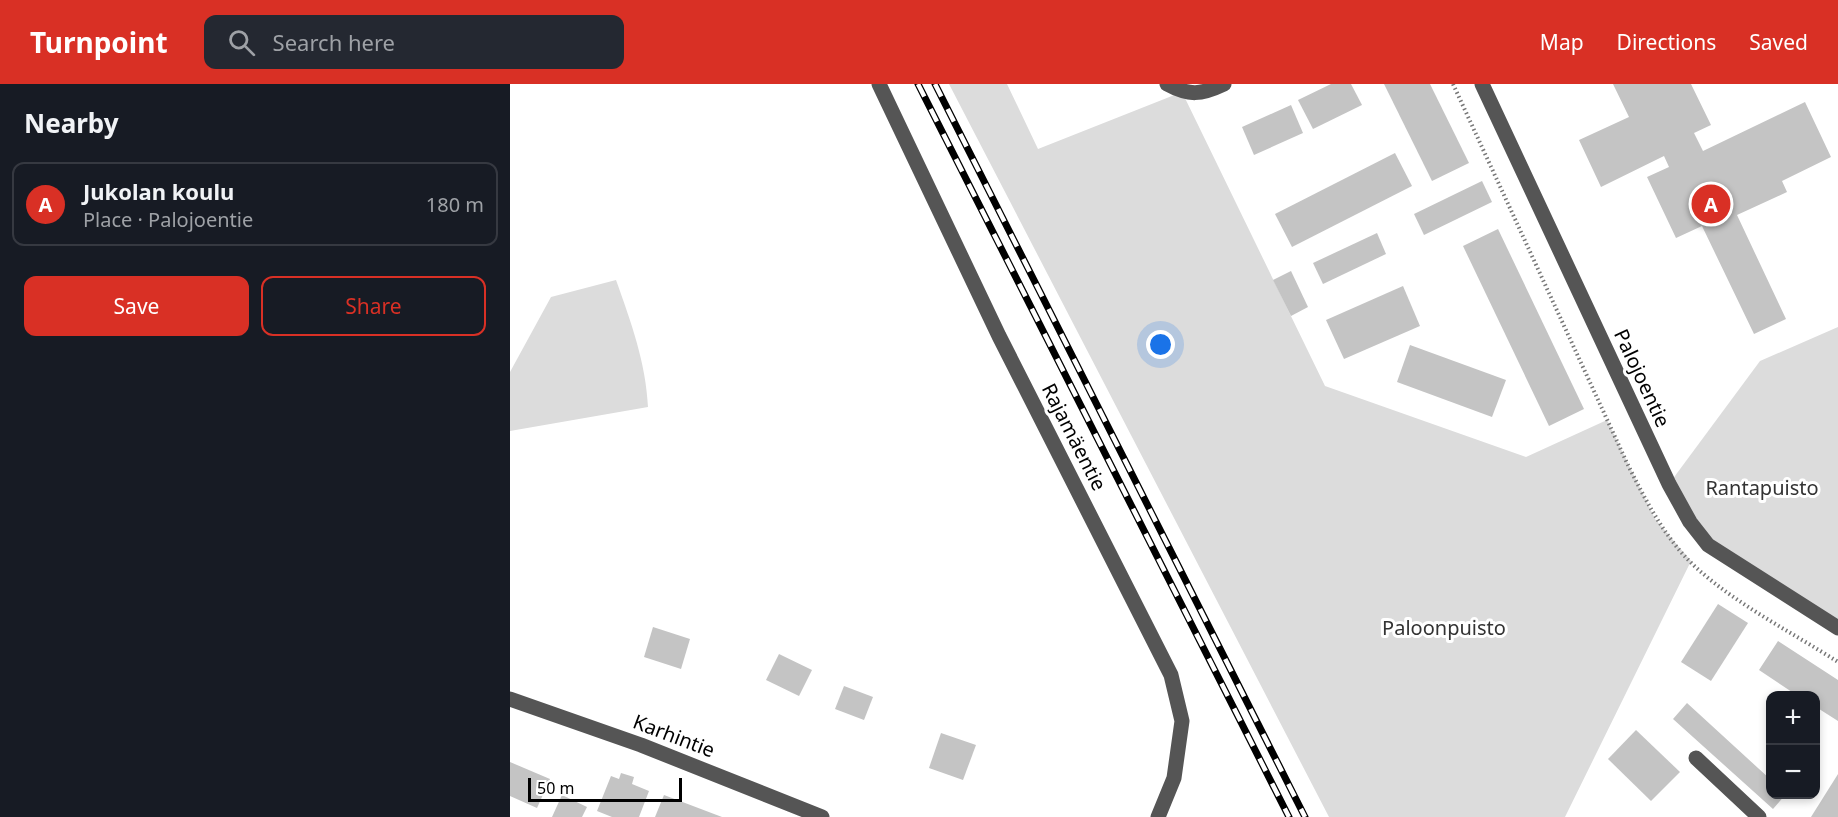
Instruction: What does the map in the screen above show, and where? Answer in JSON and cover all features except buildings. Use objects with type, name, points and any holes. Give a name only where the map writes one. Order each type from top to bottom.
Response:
[{"type":"street","name":"Rajamäentie","points":[[879,84],[999,336],[1171,675],[1182,721],[1174,778],[1158,817]]},
{"type":"street","points":[[1167,84],[1182,92],[1206,93],[1224,84]]},
{"type":"street","name":"Palojoentie","points":[[1482,84],[1669,484],[1690,522],[1708,545],[1838,628]]},
{"type":"street","name":"Karhintie","points":[[510,699],[641,745],[822,817]]},
{"type":"street","points":[[1696,758],[1759,817]]},
{"type":"green space","name":"Paloonpuisto","points":[[949,84],[1007,84],[1038,149],[1182,92],[1325,386],[1526,457],[1607,420],[1655,519],[1691,561],[1565,817],[1329,817]]},
{"type":"green space","points":[[616,280],[641,359],[648,407],[510,431],[510,372],[551,297]]},
{"type":"green space","name":"Rantapuisto","points":[[1838,327],[1838,628],[1708,545],[1669,484],[1760,361]]},
{"type":"railway","points":[[918,84],[1289,817]]},
{"type":"railway","points":[[935,84],[1305,817]]},
{"type":"place","name":"Jukolan koulu","points":[[1711,204]]}]
